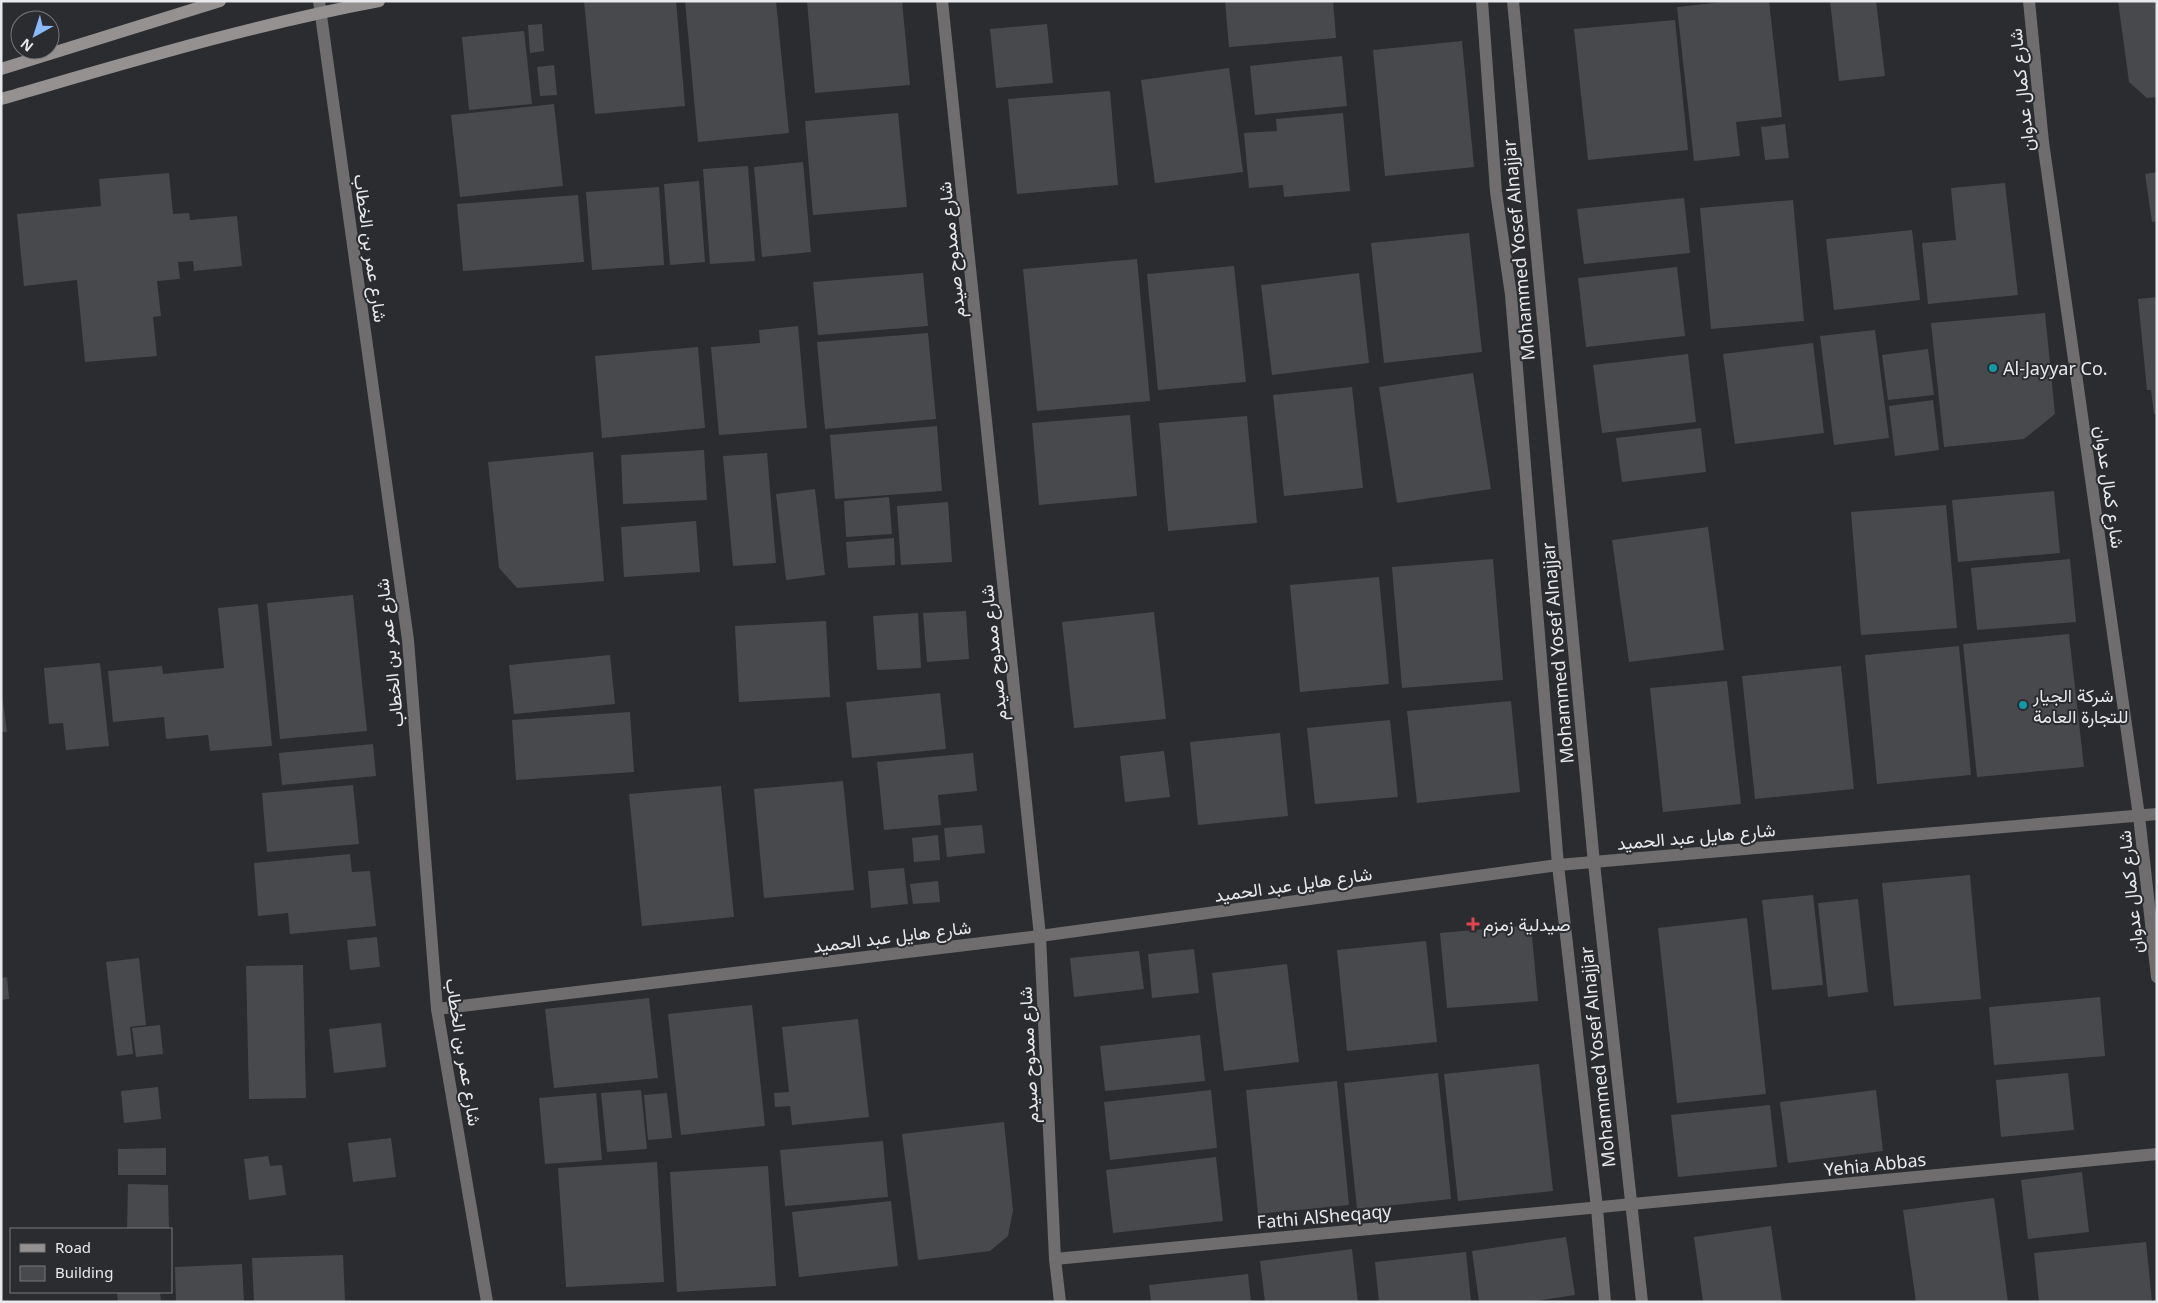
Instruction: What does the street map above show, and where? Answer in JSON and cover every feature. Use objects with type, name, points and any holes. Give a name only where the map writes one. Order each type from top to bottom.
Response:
[{"type":"main road","points":[[1,68],[220,1]]},
{"type":"main road","points":[[1,99],[320,7],[379,1]]},
{"type":"street","name":"شارع ممدوح صيدم","points":[[942,1],[1040,936],[1055,1259],[1060,1302]]},
{"type":"street","name":"Mohammed Yosef Alnajjar","points":[[1482,1],[1496,192],[1511,295],[1558,865],[1605,1302]]},
{"type":"street","name":"Mohammed Yosef Alnajjar","points":[[1513,1],[1594,863],[1642,1302]]},
{"type":"street","name":"شارع كمال عدوان","points":[[2029,1],[2043,142],[2139,816],[2157,977]]},
{"type":"street","name":"شارع عمر بن الخطاب","points":[[320,7],[408,640],[437,1009],[487,1302]]},
{"type":"street","name":"شارع هايل عبد الحميد","points":[[437,1009],[1040,936],[1558,865],[2157,814]]},
{"type":"street","name":"Yehia Abbas","points":[[1596,1208],[2157,1154]]},
{"type":"street","name":"Fathi AlSheqaqy","points":[[1055,1259],[1596,1208]]},
{"type":"building","points":[[584,1],[676,1],[685,106],[595,114]]},
{"type":"building","points":[[685,1],[776,1],[789,133],[698,142]]},
{"type":"building","points":[[807,1],[902,1],[910,85],[815,93]]},
{"type":"building","points":[[1225,1],[1333,1],[1336,38],[1229,47]]},
{"type":"building","points":[[1732,1],[1769,1],[1782,117],[1736,122],[1740,156],[1694,161],[1677,7]]},
{"type":"building","points":[[1830,1],[1876,1],[1885,76],[1839,81]]},
{"type":"building","points":[[2118,1],[2157,1],[2157,97],[2147,98],[2129,82]]},
{"type":"building","points":[[1675,20],[1688,150],[1588,160],[1574,29]]},
{"type":"building","points":[[542,24],[544,51],[530,53],[528,25]]},
{"type":"building","points":[[1047,24],[1053,83],[996,88],[990,29]]},
{"type":"building","points":[[524,31],[532,104],[469,110],[462,37]]},
{"type":"building","points":[[1462,41],[1474,167],[1385,176],[1373,50]]},
{"type":"building","points":[[1342,56],[1347,106],[1255,115],[1250,66]]},
{"type":"building","points":[[554,65],[557,95],[540,96],[537,67]]},
{"type":"building","points":[[1229,68],[1243,172],[1155,183],[1141,80]]},
{"type":"building","points":[[1110,91],[1118,185],[1017,194],[1008,99]]},
{"type":"building","points":[[554,104],[563,186],[460,197],[451,115]]},
{"type":"building","points":[[898,113],[907,207],[813,215],[805,121]]},
{"type":"building","points":[[1343,113],[1350,191],[1284,197],[1283,185],[1249,188],[1244,133],[1277,131],[1276,119]]},
{"type":"building","points":[[1785,124],[1789,158],[1765,160],[1761,127]]},
{"type":"building","points":[[803,162],[811,252],[762,257],[754,167]]},
{"type":"building","points":[[748,166],[755,261],[710,264],[703,169]]},
{"type":"building","points":[[2157,172],[2157,221],[2152,222],[2145,174]]},
{"type":"building","points":[[169,173],[173,214],[189,213],[190,220],[237,216],[242,266],[194,271],[193,261],[178,262],[180,279],[157,281],[161,316],[153,317],[157,356],[85,362],[77,280],[24,286],[17,214],[101,206],[99,179]]},
{"type":"building","points":[[699,181],[705,262],[670,265],[664,184]]},
{"type":"building","points":[[2005,183],[2018,295],[1928,304],[1922,243],[1956,240],[1951,188]]},
{"type":"building","points":[[659,187],[664,265],[592,270],[586,192]]},
{"type":"building","points":[[578,195],[584,262],[463,271],[457,204]]},
{"type":"building","points":[[1684,198],[1690,253],[1584,264],[1577,209]]},
{"type":"building","points":[[1793,200],[1804,321],[1711,329],[1700,208]]},
{"type":"building","points":[[1912,230],[1920,300],[1834,310],[1826,239]]},
{"type":"building","points":[[1469,233],[1482,352],[1384,363],[1371,243]]},
{"type":"building","points":[[1137,259],[1150,401],[1037,411],[1023,269]]},
{"type":"building","points":[[1234,266],[1246,382],[1158,390],[1147,274]]},
{"type":"building","points":[[1677,267],[1685,336],[1586,347],[1578,278]]},
{"type":"building","points":[[923,273],[928,326],[818,335],[813,282]]},
{"type":"building","points":[[1359,273],[1369,363],[1272,375],[1261,285]]},
{"type":"building","points":[[2157,297],[2157,414],[2154,414],[2151,390],[2147,390],[2138,299]]},
{"type":"building","name":"Al-Jayyar Co.","points":[[2045,313],[2055,414],[2024,439],[1944,447],[1931,323]]},
{"type":"building","points":[[798,326],[807,428],[719,435],[711,347],[760,343],[759,330]]},
{"type":"building","points":[[1875,330],[1889,438],[1834,445],[1820,336]]},
{"type":"building","points":[[928,333],[936,419],[825,429],[817,342]]},
{"type":"building","points":[[1813,343],[1824,433],[1735,444],[1723,354]]},
{"type":"building","points":[[698,347],[705,428],[602,438],[595,356]]},
{"type":"building","points":[[1928,349],[1934,395],[1888,400],[1882,355]]},
{"type":"building","points":[[1688,354],[1696,422],[1602,433],[1593,365]]},
{"type":"building","points":[[1473,373],[1491,489],[1397,503],[1379,387]]},
{"type":"building","points":[[1352,387],[1363,488],[1284,496],[1273,395]]},
{"type":"building","points":[[1933,400],[1939,450],[1895,456],[1889,406]]},
{"type":"building","points":[[1130,415],[1137,496],[1039,505],[1032,423]]},
{"type":"building","points":[[1247,416],[1257,523],[1168,531],[1159,423]]},
{"type":"building","points":[[937,426],[942,491],[835,499],[830,435]]},
{"type":"building","points":[[1701,428],[1706,472],[1622,482],[1616,438]]},
{"type":"building","points":[[704,450],[707,500],[623,504],[621,455]]},
{"type":"building","points":[[593,452],[604,581],[517,588],[499,568],[488,462]]},
{"type":"building","points":[[767,453],[776,563],[733,566],[723,456]]},
{"type":"building","points":[[815,489],[825,575],[786,580],[776,494]]},
{"type":"building","points":[[2054,491],[2060,553],[1958,562],[1952,500]]},
{"type":"building","points":[[889,497],[892,534],[846,537],[844,501]]},
{"type":"building","points":[[948,502],[952,562],[901,565],[897,506]]},
{"type":"building","points":[[1946,505],[1957,628],[1861,635],[1851,512]]},
{"type":"building","points":[[696,521],[700,572],[624,577],[621,527]]},
{"type":"building","points":[[1708,527],[1724,650],[1629,662],[1612,540]]},
{"type":"building","points":[[894,538],[895,565],[848,568],[846,542]]},
{"type":"building","points":[[1493,559],[1503,680],[1402,688],[1392,567]]},
{"type":"building","points":[[2070,559],[2076,622],[1977,630],[1971,568]]},
{"type":"building","points":[[1379,577],[1389,684],[1300,692],[1290,585]]},
{"type":"building","points":[[353,595],[367,731],[280,739],[267,603]]},
{"type":"building","points":[[258,604],[272,746],[210,751],[208,735],[166,739],[164,717],[113,722],[108,671],[162,666],[163,674],[224,668],[218,608]]},
{"type":"building","points":[[966,611],[969,659],[927,662],[923,613]]},
{"type":"building","points":[[1154,612],[1166,719],[1074,728],[1062,622]]},
{"type":"building","points":[[918,613],[921,668],[877,670],[873,616]]},
{"type":"building","points":[[826,621],[830,697],[739,702],[735,626]]},
{"type":"building","name":"شركة الجيار للتجارة العامة","points":[[2069,634],[2084,767],[1977,777],[1963,644]]},
{"type":"building","points":[[1959,646],[1971,775],[1877,784],[1865,655]]},
{"type":"building","points":[[610,655],[615,704],[514,714],[509,665]]},
{"type":"building","points":[[100,663],[109,746],[66,750],[63,723],[49,724],[44,668]]},
{"type":"building","points":[[1841,666],[1854,789],[1755,799],[1742,676]]},
{"type":"building","points":[[1727,681],[1741,804],[1663,812],[1650,688]]},
{"type":"building","points":[[1,688],[7,732],[1,732]]},
{"type":"building","points":[[940,693],[946,749],[852,758],[846,702]]},
{"type":"building","points":[[1511,701],[1520,792],[1417,803],[1407,711]]},
{"type":"building","points":[[630,712],[634,772],[516,780],[512,720]]},
{"type":"building","points":[[1390,720],[1398,797],[1315,804],[1307,728]]},
{"type":"building","points":[[1280,733],[1288,816],[1198,825],[1190,742]]},
{"type":"building","points":[[373,744],[376,776],[282,785],[279,753]]},
{"type":"building","points":[[1164,751],[1170,797],[1125,802],[1120,756]]},
{"type":"building","points":[[973,753],[977,791],[938,795],[941,825],[884,830],[877,762]]},
{"type":"building","points":[[843,781],[854,890],[764,898],[754,789]]},
{"type":"building","points":[[353,785],[359,844],[267,852],[262,793]]},
{"type":"building","points":[[721,786],[734,917],[642,926],[629,794]]},
{"type":"building","points":[[982,825],[985,853],[947,857],[944,828]]},
{"type":"building","points":[[938,835],[940,860],[914,862],[912,838]]},
{"type":"building","points":[[350,854],[352,872],[370,871],[376,926],[290,934],[288,913],[258,916],[254,863]]},
{"type":"building","points":[[904,868],[908,904],[871,908],[868,871]]},
{"type":"building","points":[[1970,875],[1981,999],[1894,1006],[1882,883]]},
{"type":"building","points":[[938,881],[940,902],[913,904],[910,884]]},
{"type":"building","points":[[1813,895],[1823,985],[1772,990],[1762,900]]},
{"type":"building","points":[[1858,899],[1868,992],[1828,997],[1818,903]]},
{"type":"building","points":[[1747,918],[1766,1094],[1677,1103],[1658,928]]},
{"type":"building","points":[[1531,925],[1538,1001],[1447,1008],[1440,933]]},
{"type":"building","points":[[377,937],[380,967],[350,970],[347,940]]},
{"type":"building","points":[[1426,941],[1437,1042],[1347,1051],[1337,950]]},
{"type":"building","points":[[1194,949],[1199,993],[1152,998],[1148,954]]},
{"type":"building","points":[[1139,951],[1144,989],[1074,997],[1070,958]]},
{"type":"building","points":[[139,958],[146,1025],[130,1027],[133,1054],[117,1056],[106,962]]},
{"type":"building","points":[[1287,964],[1299,1062],[1224,1071],[1212,973]]},
{"type":"building","points":[[303,965],[306,1098],[249,1099],[246,966]]},
{"type":"building","points":[[7,977],[9,999],[1,1000],[1,978]]},
{"type":"building","points":[[2100,997],[2105,1056],[1994,1065],[1989,1007]]},
{"type":"building","points":[[649,998],[658,1078],[554,1088],[545,1009]]},
{"type":"building","points":[[752,1005],[765,1126],[681,1135],[668,1014]]},
{"type":"building","points":[[858,1019],[869,1117],[792,1125],[790,1106],[775,1107],[774,1093],[789,1092],[782,1027]]},
{"type":"building","points":[[381,1023],[386,1067],[334,1073],[329,1029]]},
{"type":"building","points":[[160,1025],[163,1054],[136,1057],[132,1028]]},
{"type":"building","points":[[1200,1035],[1205,1081],[1105,1091],[1100,1046]]},
{"type":"building","points":[[1539,1064],[1553,1191],[1458,1201],[1444,1074]]},
{"type":"building","points":[[1438,1073],[1451,1199],[1357,1209],[1344,1083]]},
{"type":"building","points":[[2068,1073],[2074,1130],[2001,1137],[1996,1080]]},
{"type":"building","points":[[1337,1081],[1349,1205],[1258,1214],[1246,1090]]},
{"type":"building","points":[[158,1087],[161,1119],[124,1123],[121,1091]]},
{"type":"building","points":[[641,1090],[647,1149],[607,1152],[601,1093]]},
{"type":"building","points":[[1211,1090],[1217,1148],[1110,1160],[1104,1102]]},
{"type":"building","points":[[1876,1090],[1883,1151],[1788,1163],[1780,1102]]},
{"type":"building","points":[[596,1093],[602,1160],[545,1164],[539,1098]]},
{"type":"building","points":[[667,1093],[672,1138],[648,1140],[644,1095]]},
{"type":"building","points":[[1770,1105],[1777,1167],[1678,1177],[1671,1115]]},
{"type":"building","points":[[1004,1122],[1013,1210],[1008,1236],[990,1251],[918,1260],[902,1134]]},
{"type":"building","points":[[391,1138],[396,1177],[353,1182],[348,1143]]},
{"type":"building","points":[[883,1141],[888,1197],[785,1206],[780,1150]]},
{"type":"building","points":[[166,1148],[166,1175],[118,1175],[118,1149]]},
{"type":"building","points":[[268,1156],[270,1166],[282,1165],[286,1195],[249,1200],[244,1159]]},
{"type":"building","points":[[1216,1157],[1223,1221],[1113,1233],[1106,1170]]},
{"type":"building","points":[[657,1162],[664,1282],[566,1287],[558,1168]]},
{"type":"building","points":[[768,1166],[776,1286],[677,1292],[670,1172]]},
{"type":"building","points":[[2082,1172],[2089,1232],[2028,1239],[2021,1180]]},
{"type":"building","points":[[128,1184],[168,1185],[169,1228],[127,1228]]},
{"type":"building","points":[[1994,1198],[2008,1302],[1916,1302],[1903,1210]]},
{"type":"building","points":[[891,1201],[898,1266],[799,1277],[792,1212]]},
{"type":"building","points":[[1771,1226],[1782,1302],[1703,1302],[1694,1237]]},
{"type":"building","points":[[1566,1237],[1575,1295],[1528,1302],[1479,1302],[1472,1251]]},
{"type":"building","points":[[2146,1242],[2152,1302],[2039,1302],[2034,1253]]},
{"type":"building","points":[[1352,1249],[1358,1302],[1265,1302],[1260,1261]]},
{"type":"building","points":[[1466,1252],[1471,1302],[1379,1302],[1375,1262]]},
{"type":"building","points":[[343,1255],[345,1302],[254,1302],[252,1258]]},
{"type":"building","points":[[242,1264],[244,1302],[176,1302],[175,1267]]},
{"type":"building","points":[[1248,1274],[1251,1302],[1151,1302],[1149,1285]]},
{"type":"building","points":[[117,1293],[160,1293],[161,1302],[118,1302]]},
{"type":"place","name":"Al-Jayyar Co.","points":[[1993,368]]},
{"type":"place","name":"شركة الجيار للتجارة العامة","points":[[2023,705]]},
{"type":"place","name":"صيدلية زمزم","points":[[1473,924]]}]
